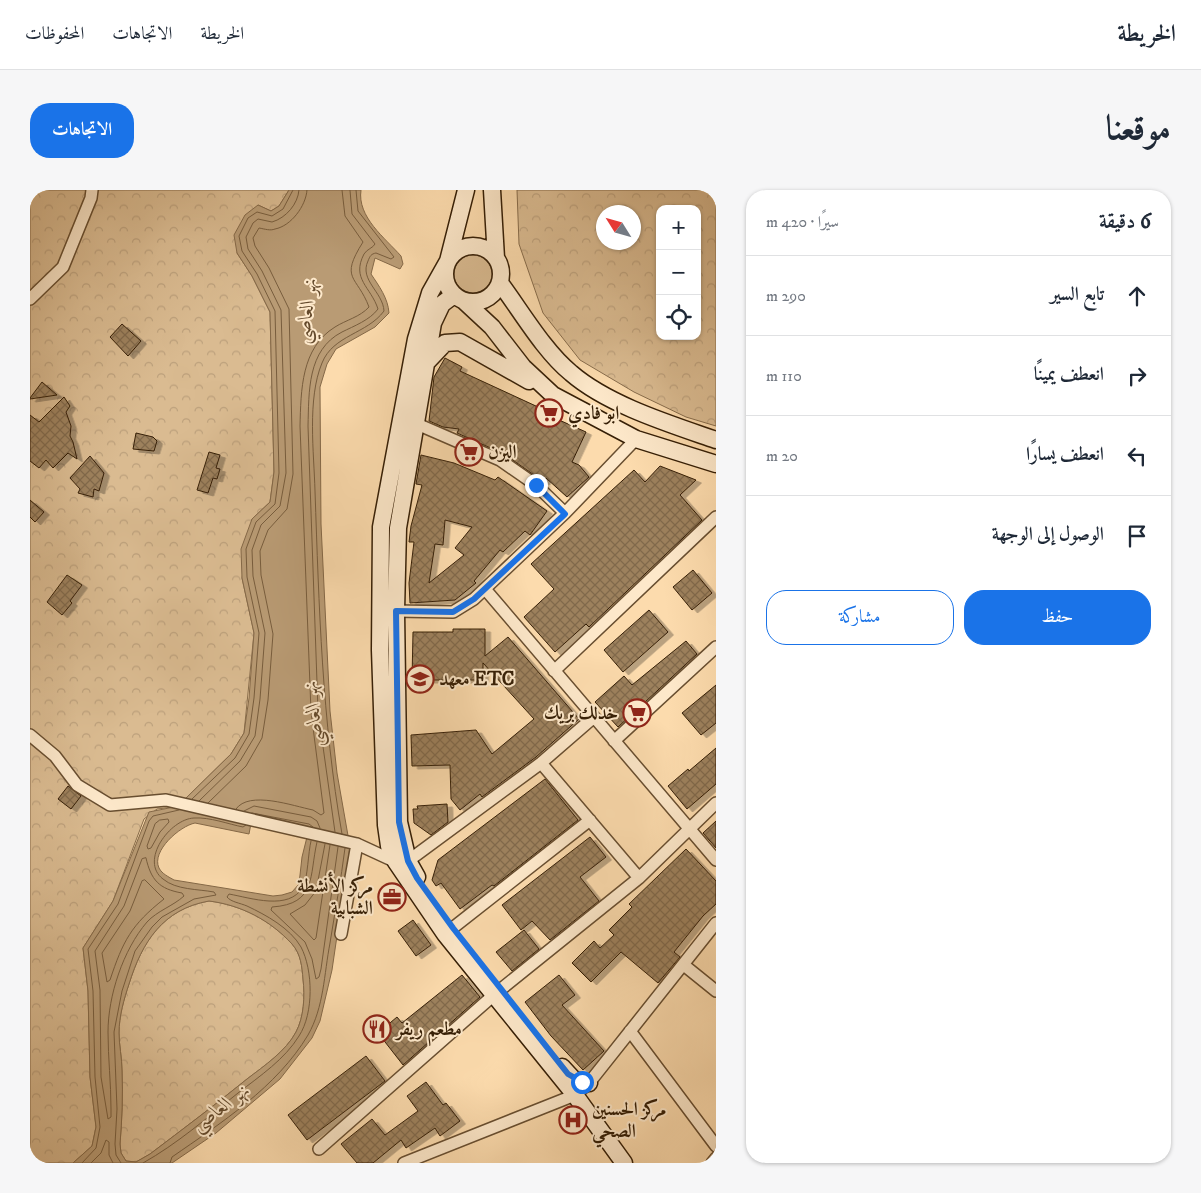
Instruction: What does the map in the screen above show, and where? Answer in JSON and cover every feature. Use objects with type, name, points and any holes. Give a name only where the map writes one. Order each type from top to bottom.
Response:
[{"type":"main road","points":[[466,190],[445,280],[459,298],[492,327],[523,368],[553,395]]},
{"type":"main road","points":[[492,190],[496,258],[500,266],[500,283],[526,322],[570,373],[611,399],[657,419],[716,440]]},
{"type":"main road","points":[[496,258],[481,247],[471,246],[462,248],[448,261],[430,293],[416,339],[381,527],[380,650],[386,825],[389,846],[402,861],[449,931],[568,1074],[574,1080],[589,1083]]},
{"type":"main road","points":[[402,861],[399,822],[396,611],[398,528],[433,323],[442,304],[459,298],[481,301],[489,297],[500,283]]},
{"type":"main road","points":[[427,362],[445,343],[460,342],[553,395],[636,439],[716,464]]},
{"type":"main road","points":[[498,992],[575,1095],[622,1162]]},
{"type":"street","points":[[30,299],[64,267],[91,198],[92,190]]},
{"type":"street","points":[[417,424],[500,460],[536,485],[565,514]]},
{"type":"street","points":[[396,611],[453,612],[474,599],[565,514],[636,439]]},
{"type":"street","points":[[554,671],[716,518]]},
{"type":"street","points":[[485,589],[716,860]]},
{"type":"street","points":[[614,741],[716,647]]},
{"type":"street","points":[[30,735],[54,756],[77,785],[110,805],[166,800],[357,844],[402,861],[541,763],[594,717]]},
{"type":"street","points":[[541,763],[639,878]]},
{"type":"street","points":[[319,1149],[498,992],[639,878],[716,803]]},
{"type":"street","points":[[449,931],[590,820]]},
{"type":"street","points":[[341,934],[357,844]]},
{"type":"street","points":[[404,1163],[575,1095],[589,1083],[685,966],[716,923]]},
{"type":"street","points":[[685,966],[716,991]]},
{"type":"street","points":[[630,1031],[716,1146]]},
{"type":"street","points":[[712,1163],[716,1158]]},
{"type":"green space","points":[[30,190],[289,190],[279,206],[271,211],[258,205],[237,253],[252,276],[270,312],[274,472],[270,502],[252,519],[242,578],[254,633],[244,733],[231,754],[182,802],[174,807],[157,809],[144,819],[113,901],[83,948],[88,991],[90,1077],[96,1127],[92,1146],[73,1163],[30,1163]]},
{"type":"green space","points":[[517,190],[716,190],[716,426],[686,417],[634,392],[580,360],[543,313],[519,244]]},
{"type":"green space","points":[[473,255],[486,261],[492,274],[486,287],[473,293],[460,287],[454,274],[460,261]]},
{"type":"green space","points":[[209,901],[232,906],[254,915],[265,921],[292,944],[301,961],[304,986],[301,1020],[292,1039],[281,1052],[150,1154],[136,1162],[126,1161],[121,1153],[120,1144],[122,1066],[119,1027],[127,990],[141,954],[157,930],[179,911]]},
{"type":"water","name":"نهر العاصي","points":[[289,190],[361,190],[363,209],[368,218],[401,256],[403,264],[400,269],[375,258],[371,274],[385,297],[389,313],[375,327],[336,349],[327,364],[320,387],[321,524],[330,711],[337,773],[350,847],[332,970],[320,1021],[312,1038],[280,1079],[216,1133],[172,1163],[73,1163],[92,1146],[96,1127],[90,1077],[88,991],[83,948],[113,901],[149,812],[174,807],[182,802],[231,754],[244,733],[254,633],[242,578],[241,549],[252,519],[270,502],[274,472],[270,312],[252,276],[237,253],[234,235],[245,215],[258,205],[271,211],[279,206]],"holes":[[[252,818],[309,829],[302,857],[299,884],[292,892],[273,896],[174,880],[164,874],[159,868],[159,854],[163,847],[175,834],[189,825],[195,823],[249,834]],[[209,901],[232,906],[254,915],[265,921],[292,944],[301,961],[304,986],[301,1020],[292,1039],[281,1052],[150,1154],[136,1162],[126,1161],[121,1153],[120,1144],[122,1066],[119,1027],[127,990],[141,954],[157,930],[179,911]]]},
{"type":"building","points":[[122,324],[141,341],[128,356],[110,337]]},
{"type":"building","points":[[445,358],[462,367],[460,371],[551,413],[550,416],[586,432],[572,462],[579,465],[589,477],[567,497],[546,478],[544,482],[504,454],[457,433],[459,429],[443,427],[429,421],[434,377]]},
{"type":"building","points":[[42,382],[57,395],[30,399],[30,398]]},
{"type":"building","points":[[64,397],[70,406],[66,412],[71,426],[70,436],[77,459],[68,453],[53,468],[46,460],[39,468],[30,461],[30,415],[39,422]]},
{"type":"building","points":[[136,433],[153,437],[157,441],[154,451],[133,449]]},
{"type":"building","points":[[209,452],[220,455],[216,468],[220,469],[217,479],[213,478],[208,493],[197,490]]},
{"type":"building","points":[[421,455],[454,463],[495,480],[498,477],[547,511],[530,535],[525,531],[503,552],[500,550],[474,581],[476,583],[455,600],[410,603],[409,583],[414,542],[409,542],[411,526],[422,485],[416,484]],"holes":[[[445,520],[472,527],[455,548],[464,555],[429,583],[435,544],[443,545]]]},
{"type":"building","points":[[90,456],[104,473],[99,491],[94,489],[93,497],[78,493],[80,489],[70,478]]},
{"type":"building","points":[[660,466],[696,480],[680,495],[702,520],[589,627],[586,624],[555,652],[524,617],[554,589],[531,564],[634,470],[645,482]]},
{"type":"building","points":[[30,500],[44,512],[35,522],[30,517]]},
{"type":"building","points":[[693,570],[712,593],[692,610],[673,587]]},
{"type":"building","points":[[67,575],[82,585],[70,601],[72,603],[62,615],[47,602]]},
{"type":"building","points":[[649,610],[668,632],[623,672],[604,650]]},
{"type":"building","points":[[453,629],[485,629],[485,656],[508,637],[579,719],[536,757],[482,797],[480,794],[460,810],[451,799],[450,765],[412,766],[411,735],[476,730],[492,754],[534,719],[483,663],[483,680],[412,680],[413,632],[453,632]]},
{"type":"building","points":[[686,641],[697,654],[618,727],[595,702],[624,676],[632,685]]},
{"type":"building","points":[[716,685],[716,723],[701,735],[682,713]]},
{"type":"building","points":[[716,748],[716,784],[687,809],[668,786]]},
{"type":"building","points":[[545,779],[578,820],[494,886],[492,885],[460,909],[441,883],[436,886],[432,880],[438,860]]},
{"type":"building","points":[[68,786],[81,796],[71,809],[58,799]]},
{"type":"building","points":[[447,804],[448,822],[431,835],[414,823],[413,809],[418,809],[417,806]]},
{"type":"building","points":[[716,821],[716,848],[703,833]]},
{"type":"building","points":[[590,837],[606,857],[580,877],[599,901],[550,940],[532,921],[521,930],[502,905]]},
{"type":"building","points":[[686,849],[716,881],[716,904],[703,916],[674,952],[680,957],[658,983],[621,952],[591,982],[572,963],[594,941],[600,948],[614,935],[609,930],[632,907],[629,904]]},
{"type":"building","points":[[413,920],[431,945],[416,956],[398,931]]},
{"type":"building","points":[[524,930],[539,949],[512,971],[496,952]]},
{"type":"building","points":[[462,975],[480,997],[403,1065],[378,1033],[397,1017],[402,1023]]},
{"type":"building","points":[[559,975],[575,995],[562,1005],[604,1051],[583,1070],[551,1036],[525,1002]]},
{"type":"building","points":[[366,1056],[385,1081],[307,1140],[288,1115]]},
{"type":"building","points":[[426,1082],[443,1105],[446,1103],[460,1121],[440,1136],[435,1128],[406,1148],[401,1140],[373,1163],[357,1163],[341,1144],[372,1119],[385,1135],[418,1111],[407,1096]]},
{"type":"place","name":"ابو فادي","points":[[549,413]]},
{"type":"place","name":"اليزن","points":[[469,452]]},
{"type":"place","name":"معهد ETC","points":[[420,679]]},
{"type":"place","name":"خدلك بريك","points":[[637,713]]},
{"type":"place","name":"مركز الأنشطة الشبابية","points":[[392,897]]},
{"type":"place","name":"مطعم ريفر","points":[[377,1029]]},
{"type":"place","name":"مركز الحسنين الصحي","points":[[573,1120]]},
{"type":"route","points":[[536,485],[565,514],[474,599],[453,612],[396,611],[399,822],[408,861],[417,878],[453,928],[568,1074],[574,1080],[582,1082]]}]
